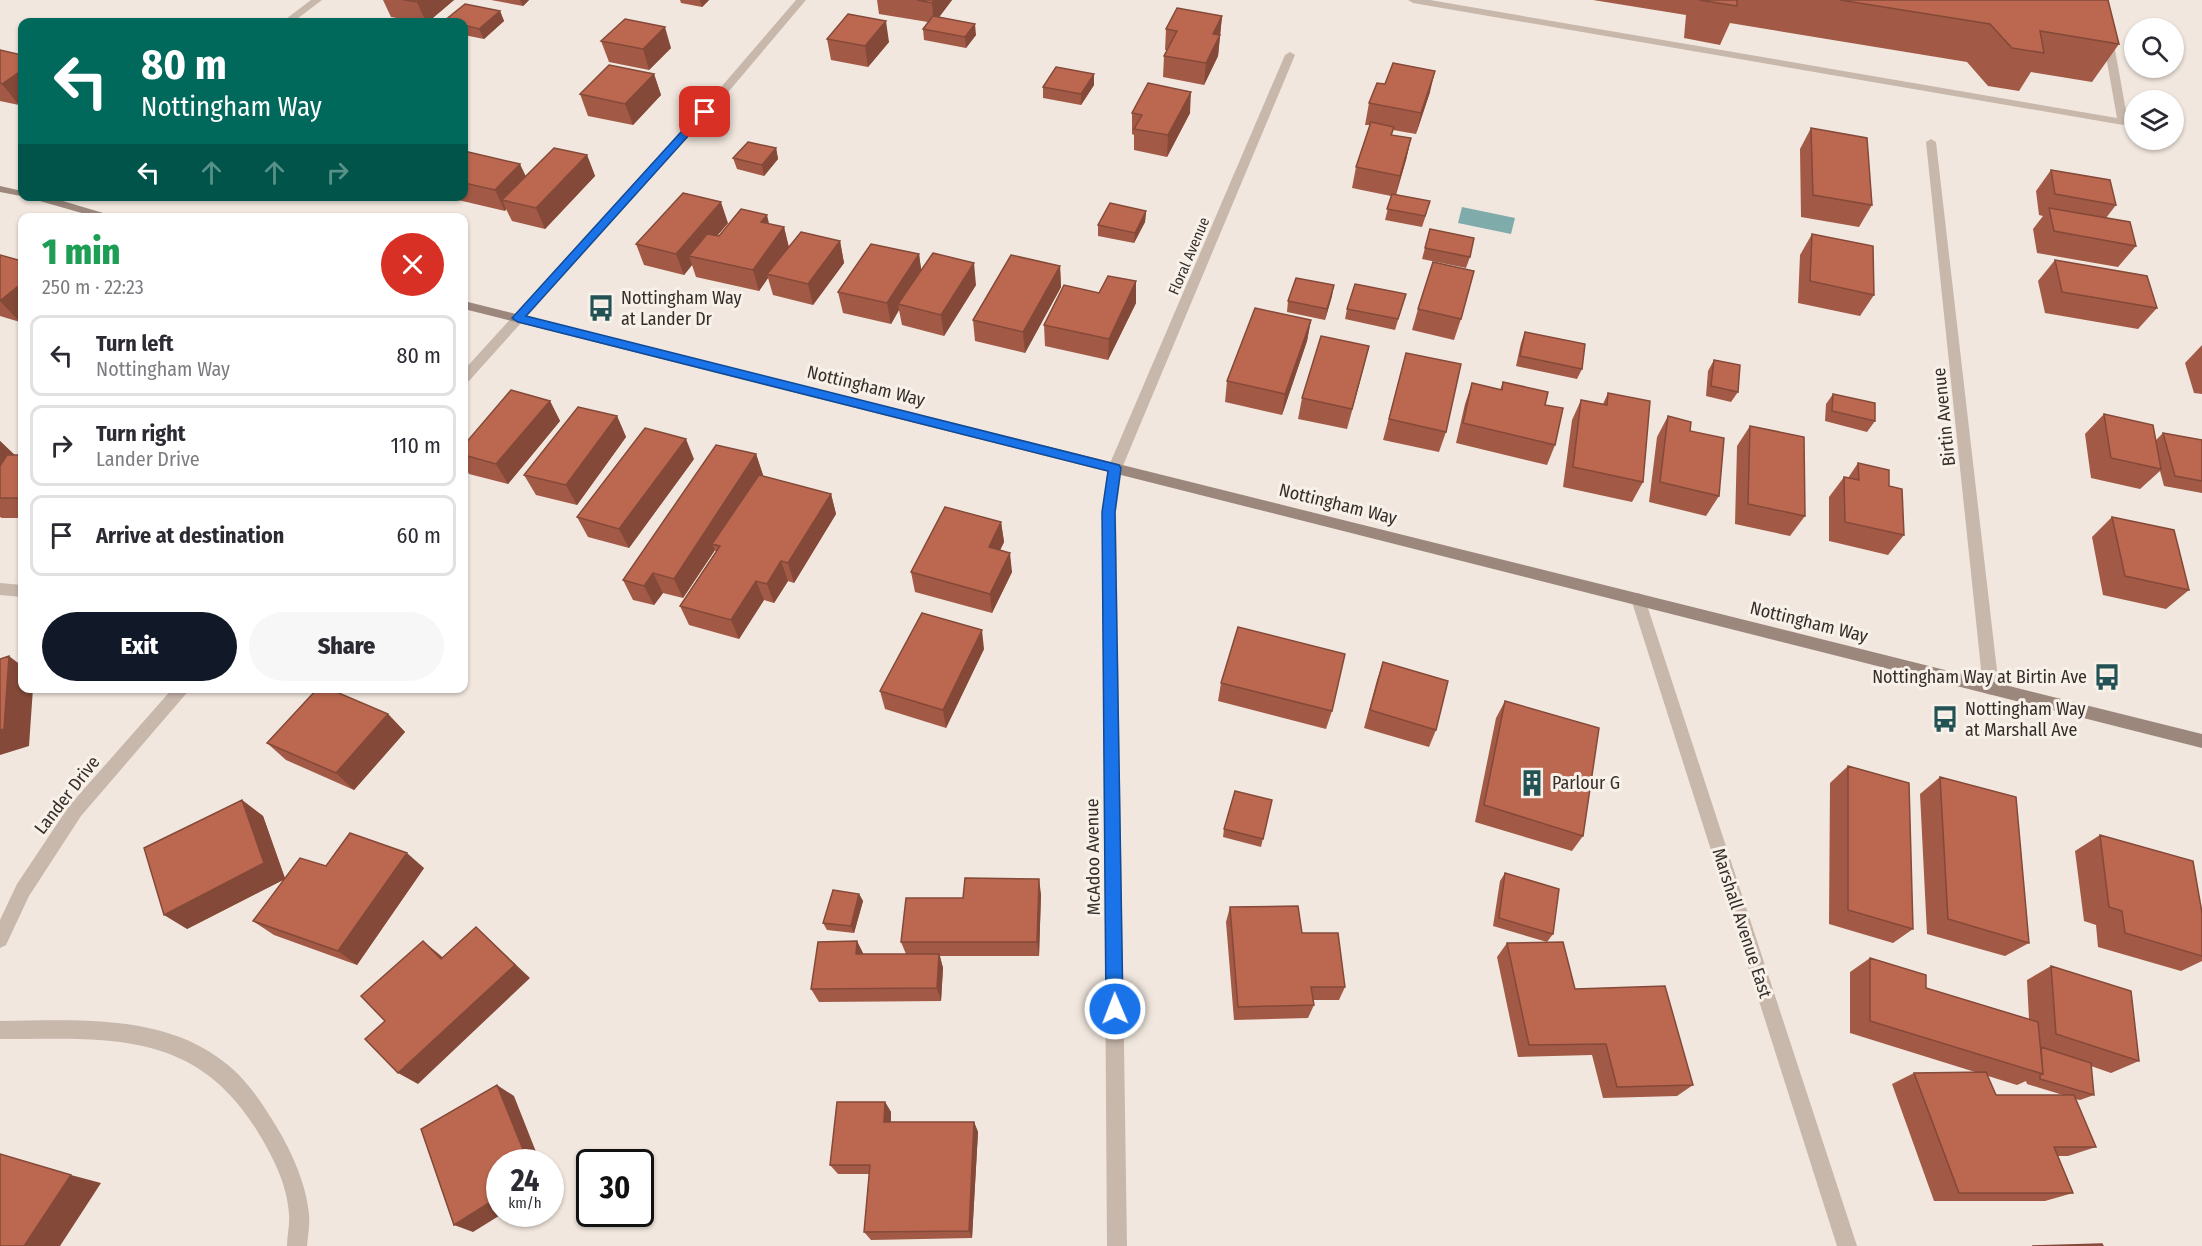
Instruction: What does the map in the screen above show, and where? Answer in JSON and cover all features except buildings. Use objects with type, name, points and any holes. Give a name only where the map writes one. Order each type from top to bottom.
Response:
[{"type":"street","points":[[292,18],[317,0]]},
{"type":"street","points":[[468,374],[720,95],[801,0]]},
{"type":"street","points":[[1413,0],[2123,122],[2101,0]]},
{"type":"street","name":"Floral Avenue","points":[[1114,468],[1290,55]]},
{"type":"street","name":"Birtin Avenue","points":[[1931,142],[1992,688]]},
{"type":"street","points":[[0,189],[18,193]]},
{"type":"street","points":[[60,201],[99,213]]},
{"type":"street","name":"Nottingham Way","points":[[468,306],[2202,741]]},
{"type":"street","name":"McAdoo Avenue","points":[[1114,468],[1109,512],[1117,1246]]},
{"type":"street","points":[[0,589],[18,591]]},
{"type":"street","name":"Marshall Avenue East","points":[[1638,599],[1847,1246]]},
{"type":"street","name":"Lander Drive","points":[[0,939],[23,890],[75,810],[179,693]]},
{"type":"street","points":[[0,1030],[112,1030],[177,1044],[222,1070],[259,1112],[287,1167],[299,1214],[297,1246]]},
{"type":"water","points":[[1462,207],[1515,218],[1511,234],[1458,223]]},
{"type":"place","name":"Nottingham Way at Lander Dr","points":[[601,308]]},
{"type":"place","name":"Nottingham Way at Birtin Ave","points":[[2107,677]]},
{"type":"place","name":"Nottingham Way at Marshall Ave","points":[[1945,719]]},
{"type":"place","name":"Parlour G","points":[[1532,783]]},
{"type":"route","points":[[705,112],[518,318],[1114,468],[1109,512],[1115,1009]]}]
